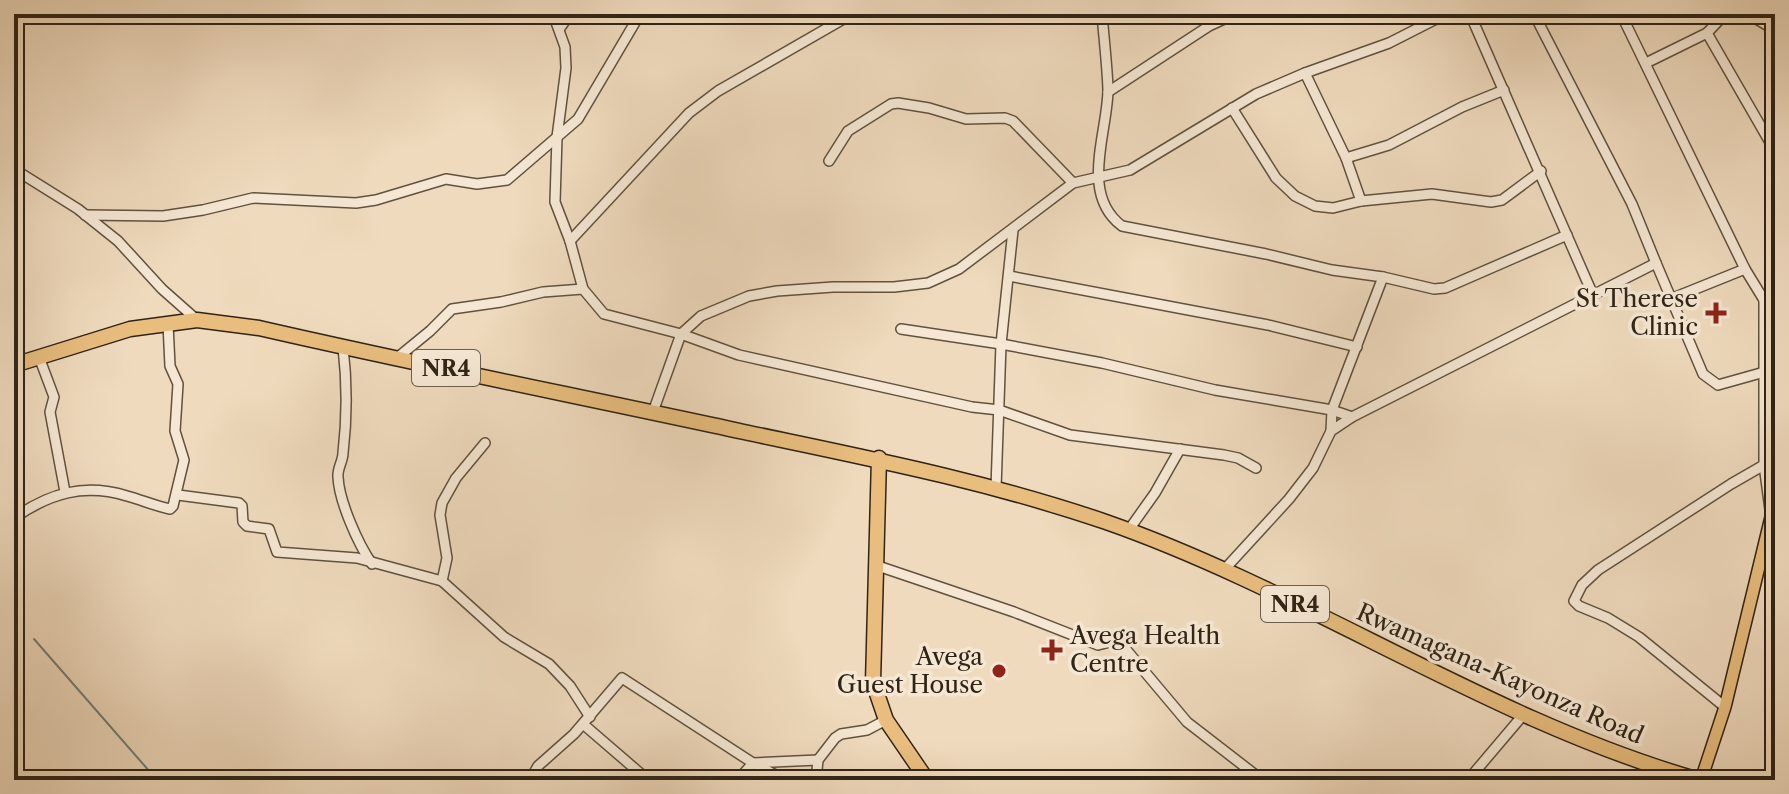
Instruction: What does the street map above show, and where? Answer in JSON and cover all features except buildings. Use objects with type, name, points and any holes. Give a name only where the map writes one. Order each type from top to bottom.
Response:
[{"type":"highway","name":"NR4","points":[[14,365],[130,329],[197,320],[259,328],[879,458]]},
{"type":"highway","name":"Rwamagana-Kayonza Road","points":[[879,458],[996,488],[1128,531],[1223,571],[1656,774],[1700,780]]},
{"type":"highway","points":[[879,458],[873,682],[886,720],[927,780]]},
{"type":"main road","points":[[1700,780],[1725,707],[1773,515]]},
{"type":"street","points":[[553,14],[565,47],[566,68],[557,137],[555,202],[583,289],[604,314],[681,334],[739,355],[972,407],[999,410],[1070,435],[1224,455],[1238,458],[1256,468]]},
{"type":"street","points":[[560,28],[570,14]]},
{"type":"street","points":[[85,215],[163,216],[253,198],[356,203],[446,179],[477,184],[507,180],[585,111],[640,14]]},
{"type":"street","points":[[570,241],[689,113],[718,91],[852,14]]},
{"type":"street","points":[[1102,14],[1108,92],[1097,176],[1108,211],[1122,226],[1434,289],[1445,288],[1567,235]]},
{"type":"street","points":[[1108,92],[1209,26],[1235,14]]},
{"type":"street","points":[[653,412],[681,334],[701,316],[749,296],[791,290],[928,283],[959,269],[1073,183],[1130,170],[1232,108],[1305,73],[1389,43],[1446,14]]},
{"type":"street","points":[[1470,14],[1593,295]]},
{"type":"street","points":[[1534,14],[1632,204],[1703,374],[1718,385],[1775,369]]},
{"type":"street","points":[[1621,14],[1745,269],[1775,318]]},
{"type":"street","points":[[1646,63],[1707,33],[1725,14]]},
{"type":"street","points":[[1748,14],[1775,30]]},
{"type":"street","points":[[1707,33],[1775,150]]},
{"type":"street","points":[[1305,73],[1346,158],[1361,201]]},
{"type":"street","points":[[1346,158],[1389,145],[1462,107],[1504,90]]},
{"type":"street","points":[[829,161],[848,131],[884,107],[898,103],[966,119],[1005,118],[1013,121],[1073,183]]},
{"type":"street","points":[[1232,108],[1276,178],[1295,196],[1315,206],[1333,208],[1361,201],[1432,194],[1491,202],[1502,200],[1541,171]]},
{"type":"street","points":[[561,109],[574,123]]},
{"type":"street","points":[[14,169],[85,215],[118,241],[162,289],[197,320]]},
{"type":"street","points":[[996,488],[1001,344],[1013,230]]},
{"type":"street","points":[[1331,431],[1352,417],[1656,263]]},
{"type":"street","points":[[1673,298],[1745,269]]},
{"type":"street","points":[[1009,276],[1268,325],[1357,347]]},
{"type":"street","points":[[1223,571],[1313,468],[1331,431],[1332,410],[1383,277]]},
{"type":"street","points":[[1773,515],[1764,465],[1764,301],[1775,284]]},
{"type":"street","points":[[397,358],[452,309],[543,292],[583,289]]},
{"type":"street","points":[[14,518],[33,505],[65,492],[85,490],[125,495],[170,509],[178,495],[184,460],[175,431],[178,384],[170,366],[168,324]]},
{"type":"street","points":[[901,329],[1102,363],[1215,390],[1332,410],[1352,417]]},
{"type":"street","points":[[343,347],[346,369],[343,456],[337,473],[340,493],[372,564]]},
{"type":"street","points":[[39,357],[54,397],[50,412],[65,492]]},
{"type":"street","points":[[442,581],[447,558],[440,515],[442,503],[456,478],[485,443]]},
{"type":"street","points":[[1128,531],[1155,493],[1180,449]]},
{"type":"street","points":[[1725,707],[1639,637],[1574,601],[1582,585],[1598,570],[1764,465]]},
{"type":"street","points":[[178,495],[239,503],[243,522],[247,526],[269,529],[277,552],[357,558],[442,581],[504,637],[549,664],[570,686],[586,720],[648,780]]},
{"type":"street","points":[[875,565],[1014,612],[1098,645],[1118,640],[1187,722],[1262,780]]},
{"type":"street","points":[[530,780],[538,766],[586,720],[618,681],[625,679],[753,763],[785,780]]},
{"type":"street","points":[[1468,780],[1524,714]]},
{"type":"street","points":[[14,720],[17,752],[14,763]]},
{"type":"street","points":[[816,780],[818,760],[835,738],[841,734],[867,730],[886,720]]},
{"type":"street","points":[[738,780],[753,763],[818,760]]},
{"type":"waterway","points":[[34,639],[157,780]]},
{"type":"place","name":"St Therese Clinic","points":[[1716,313]]},
{"type":"place","name":"Avega Health Centre","points":[[1052,650]]},
{"type":"place","name":"Avega Guest House","points":[[999,671]]}]
